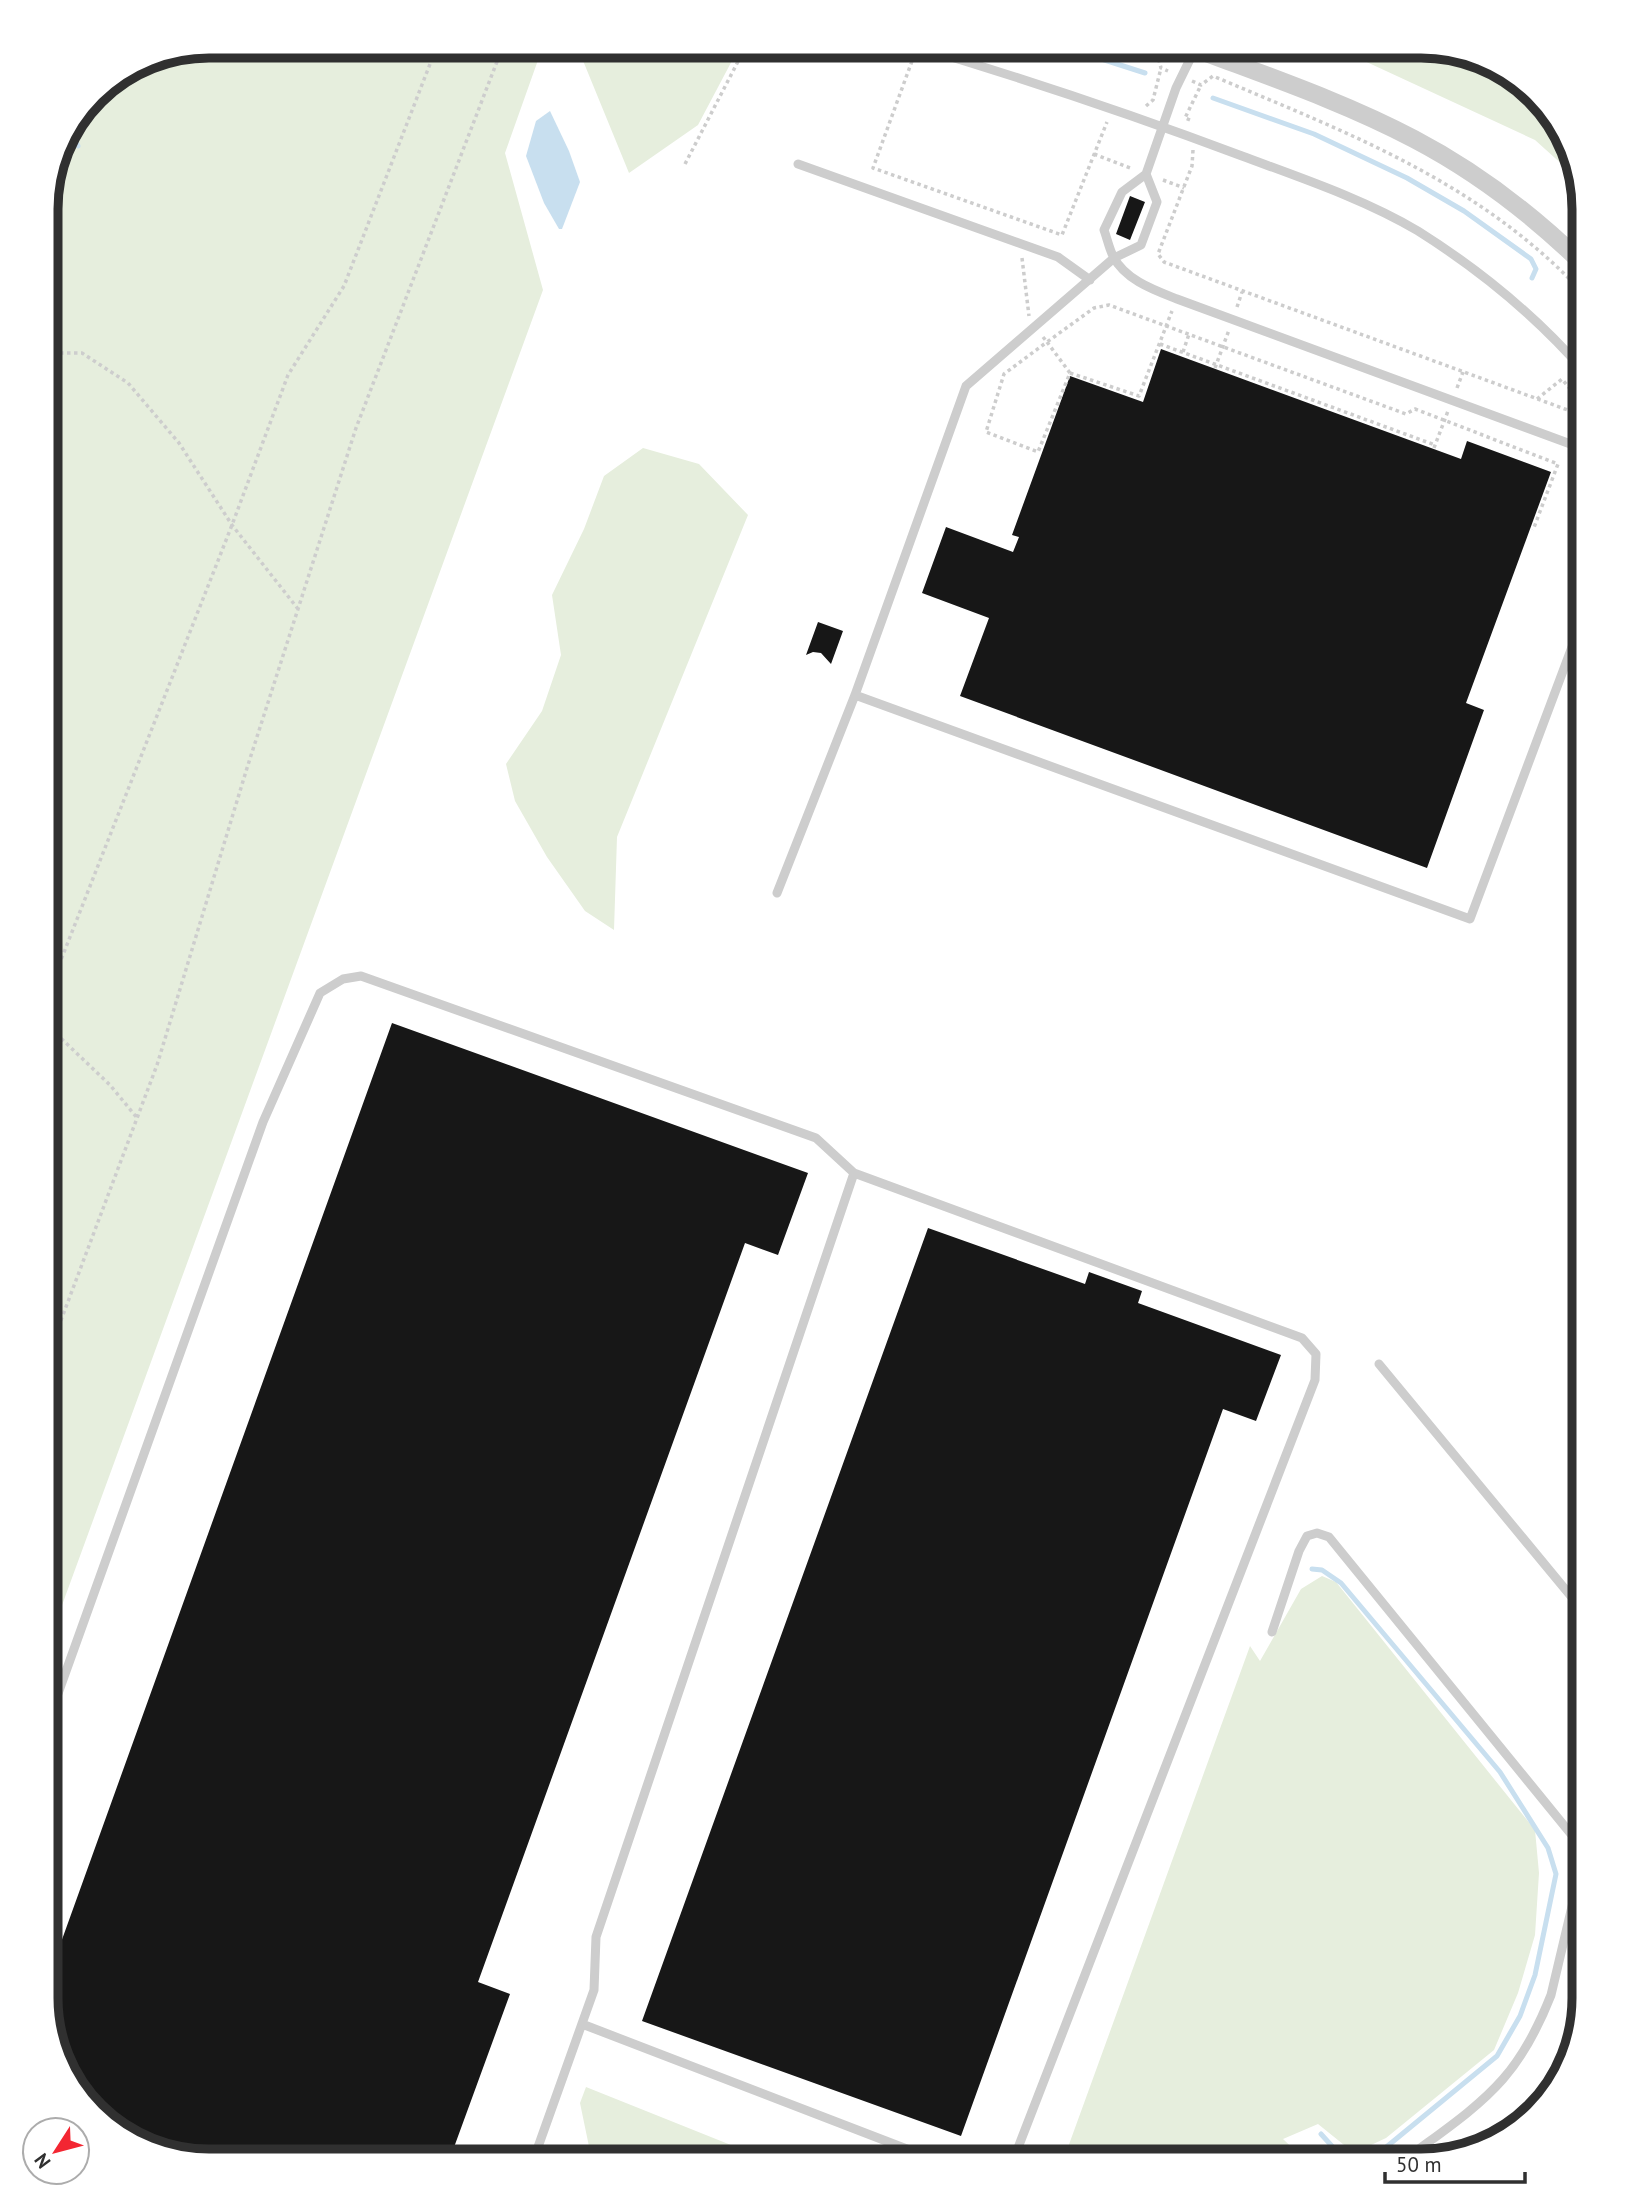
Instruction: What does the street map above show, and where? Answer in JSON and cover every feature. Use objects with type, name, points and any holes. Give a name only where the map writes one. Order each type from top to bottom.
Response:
[{"type":"street","points":[[1220,58],[1362,114],[1415,139],[1510,201],[1572,253]]},
{"type":"lane","points":[[954,58],[1112,107],[1347,197],[1416,230],[1505,292],[1547,330],[1572,358]]},
{"type":"lane","points":[[1188,58],[1146,174],[1122,192],[1104,230],[1114,258],[1130,275],[1145,286],[1177,299],[1572,445]]},
{"type":"lane","points":[[798,164],[1058,257],[1090,280]]},
{"type":"lane","points":[[778,893],[855,695],[966,386],[1114,258],[1141,245],[1157,202],[1146,174]]},
{"type":"lane","points":[[855,695],[1469,919],[1572,647]]},
{"type":"lane","points":[[58,1694],[263,1122],[320,993],[343,979],[362,976],[816,1138],[854,1173],[1302,1338],[1316,1354],[1315,1380],[1018,2149]]},
{"type":"lane","points":[[537,2149],[594,1990],[596,1937],[854,1173]]},
{"type":"lane","points":[[1379,1364],[1572,1597]]},
{"type":"lane","points":[[1272,1632],[1299,1551],[1307,1536],[1317,1533],[1329,1537],[1572,1835]]},
{"type":"lane","points":[[1418,2149],[1476,2104],[1517,2061],[1551,1995],[1572,1907]]},
{"type":"lane","points":[[582,2024],[907,2149]]},
{"type":"path","points":[[58,967],[288,375],[344,286],[432,58]]},
{"type":"path","points":[[58,1325],[157,1065],[247,768],[356,428],[498,58]]},
{"type":"path","points":[[685,164],[740,58]]},
{"type":"path","points":[[1138,103],[1148,107],[1153,100],[1161,68],[1158,58]]},
{"type":"path","points":[[912,61],[873,168],[1062,235],[1112,107]]},
{"type":"path","points":[[1161,68],[1201,85]]},
{"type":"path","points":[[1572,282],[1541,252],[1489,211],[1449,185],[1406,161],[1213,76],[1201,85],[1185,118],[1202,125],[1192,153],[1192,166],[1158,254],[1164,262],[1572,412]]},
{"type":"path","points":[[1020,242],[1028,314],[1070,373],[1139,396],[1177,299]]},
{"type":"path","points":[[1070,373],[1038,452],[986,432],[1004,374],[1094,309],[1103,305],[1119,307],[1406,414],[1415,409],[1558,464],[1533,530]]},
{"type":"path","points":[[1183,352],[1189,334]]},
{"type":"path","points":[[1160,344],[1435,445]]},
{"type":"path","points":[[58,353],[82,352],[128,383],[179,443],[232,525],[298,609]]},
{"type":"path","points":[[1538,399],[1562,379],[1572,391]]},
{"type":"path","points":[[58,1035],[110,1085],[138,1119]]},
{"type":"green space","points":[[539,58],[505,153],[543,290],[58,1616],[58,199],[69,151],[83,125],[109,95],[142,73],[189,59]]},
{"type":"green space","points":[[582,58],[733,58],[698,125],[629,173]]},
{"type":"green space","points":[[1358,58],[1431,58],[1460,63],[1497,78],[1535,109],[1552,133],[1566,168],[1535,140]]},
{"type":"green space","points":[[643,448],[699,464],[748,515],[617,837],[614,930],[585,911],[547,857],[515,801],[506,764],[542,711],[561,655],[552,595],[584,529],[604,476]]},
{"type":"green space","points":[[1322,1576],[1336,1582],[1535,1830],[1539,1873],[1535,1935],[1518,1993],[1494,2050],[1386,2138],[1363,2149],[1349,2149],[1318,2124],[1283,2139],[1293,2149],[1067,2149],[1250,1646],[1260,1661],[1301,1589]]},
{"type":"green space","points":[[586,2087],[741,2149],[590,2149],[580,2103]]},
{"type":"water","points":[[550,111],[580,182],[562,229],[559,229],[544,203],[526,156],[536,121]]},
{"type":"building","points":[[1130,196],[1145,202],[1130,240],[1116,234]]},
{"type":"building","points":[[1161,349],[1461,459],[1467,441],[1551,472],[1466,703],[1484,710],[1427,868],[960,696],[989,618],[922,593],[946,527],[1013,552],[1019,537],[1012,535],[1070,376],[1143,402]]},
{"type":"building","points":[[818,622],[843,631],[831,664],[821,653],[806,655]]},
{"type":"building","points":[[392,1023],[808,1173],[778,1255],[745,1243],[478,1982],[510,1994],[453,2149],[209,2149],[180,2146],[142,2134],[109,2112],[95,2098],[73,2065],[59,2018],[58,1951]]},
{"type":"building","points":[[928,1228],[1085,1284],[1089,1272],[1142,1291],[1138,1303],[1281,1355],[1256,1421],[1223,1409],[961,2136],[642,2021]]},
{"type":"waterway","points":[[1098,58],[1145,73]]},
{"type":"waterway","points":[[1213,98],[1314,134],[1407,178],[1464,211],[1531,259],[1536,269],[1532,278]]},
{"type":"waterway","points":[[75,139],[78,146]]},
{"type":"waterway","points":[[1312,1569],[1322,1570],[1341,1583],[1500,1772],[1548,1848],[1556,1874],[1535,1975],[1520,2016],[1497,2056],[1384,2149]]},
{"type":"waterway","points":[[1321,2134],[1335,2149]]}]
